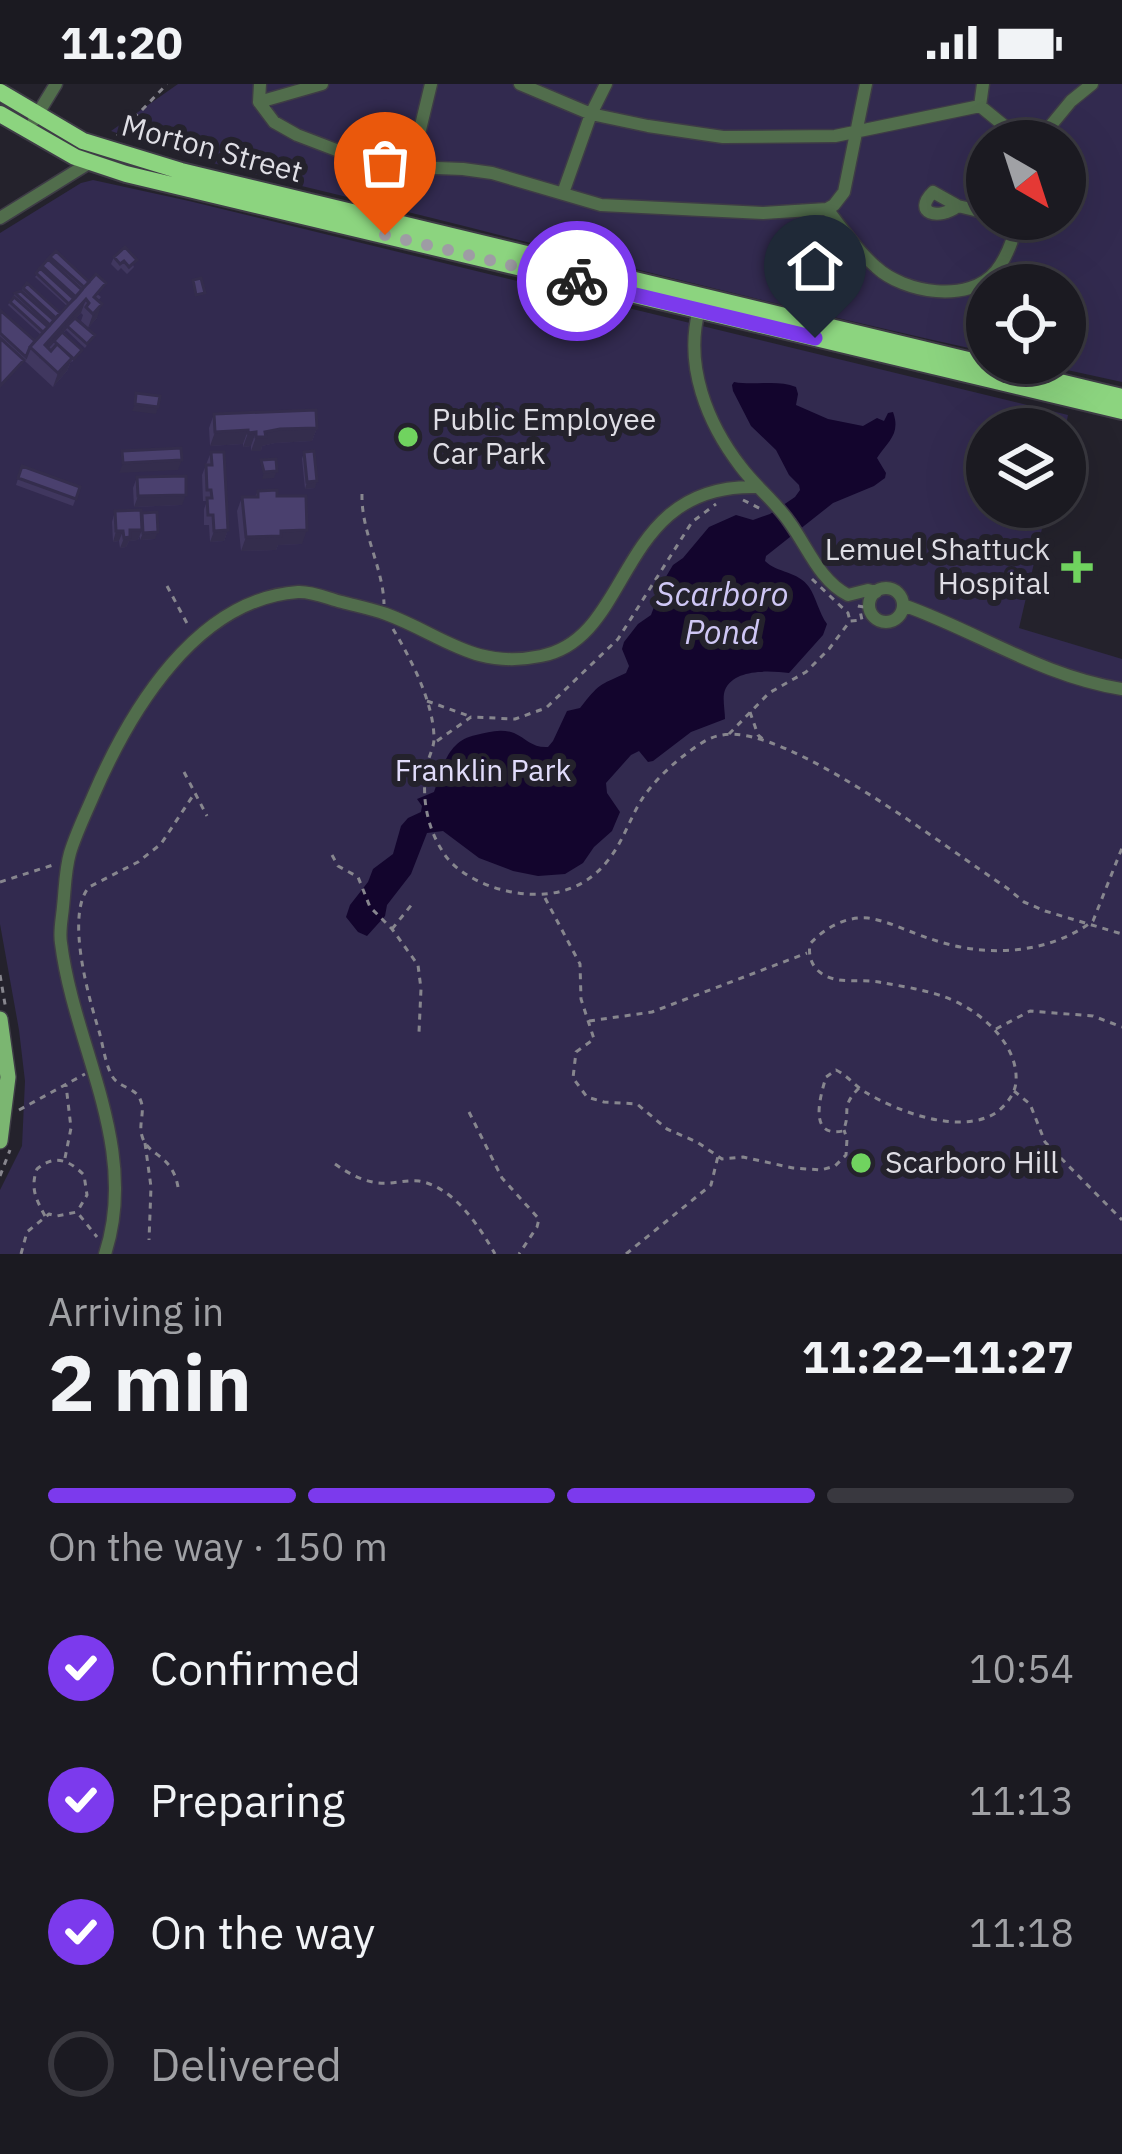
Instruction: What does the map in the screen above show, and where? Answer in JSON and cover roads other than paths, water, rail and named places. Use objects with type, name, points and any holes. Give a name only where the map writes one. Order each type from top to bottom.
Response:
[{"type":"highway","name":"Morton Street","points":[[0,92],[32,123],[89,163],[1122,411]]},
{"type":"highway","name":"Morton Street","points":[[0,114],[181,171],[1122,397]]},
{"type":"main road","points":[[0,1019],[8,1077],[1,1135]]},
{"type":"street","points":[[32,123],[56,84]]},
{"type":"street","points":[[260,84],[259,102],[274,122],[352,156],[411,167],[492,173],[601,205],[763,214],[834,206],[844,192],[866,84]]},
{"type":"street","points":[[259,102],[322,84]]},
{"type":"street","points":[[411,167],[431,84]]},
{"type":"street","points":[[520,84],[591,114],[724,137],[815,137],[980,106]]},
{"type":"street","points":[[563,194],[606,84]]},
{"type":"street","points":[[980,106],[983,84]]},
{"type":"street","points":[[1055,120],[1092,84]]},
{"type":"street","points":[[980,106],[997,120]]},
{"type":"street","points":[[0,218],[89,163]]},
{"type":"street","points":[[958,206],[966,208]]},
{"type":"street","points":[[826,209],[878,269],[922,291],[965,291],[994,274],[1013,240]]},
{"type":"street","points":[[699,310],[693,348],[712,422],[771,507],[798,534],[841,592],[876,592]]},
{"type":"street","points":[[101,1249],[116,1204],[113,1150],[60,939],[68,860],[115,747],[159,678],[211,626],[244,608],[302,592],[384,614],[446,644],[490,657],[540,657],[557,652],[571,645],[594,620],[647,536],[664,519],[703,494],[731,486],[758,488]]},
{"type":"street","points":[[885,589],[895,591],[903,605],[898,617],[889,622],[878,620],[863,606],[885,589]]},
{"type":"street","points":[[903,605],[1050,671],[1122,689]]},
{"type":"water","name":"Scarboro Pond","points":[[734,382],[796,387],[796,405],[828,419],[863,426],[877,418],[884,421],[893,412],[894,432],[877,458],[885,478],[833,503],[766,556],[770,565],[809,587],[827,624],[823,635],[789,673],[754,672],[730,683],[724,693],[725,719],[691,732],[653,761],[648,762],[639,751],[631,755],[606,783],[620,812],[612,831],[583,863],[565,874],[538,876],[479,858],[443,831],[427,833],[411,874],[387,905],[385,916],[367,936],[358,932],[346,917],[350,905],[373,869],[393,854],[401,826],[421,812],[417,799],[434,792],[458,743],[504,731],[548,747],[567,711],[580,708],[600,686],[626,673],[624,642],[651,615],[673,565],[709,527],[736,515],[753,520],[770,514],[800,490],[776,450],[751,426],[733,391]]},
{"type":"place","name":"Public Employee Car Park","points":[[408,437]]},
{"type":"place","name":"Lemuel Shattuck Hospital","points":[[1077,567]]},
{"type":"place","name":"Scarboro Hill","points":[[861,1163]]},
{"type":"park label","name":"Franklin Park","points":[[483,771]]}]
